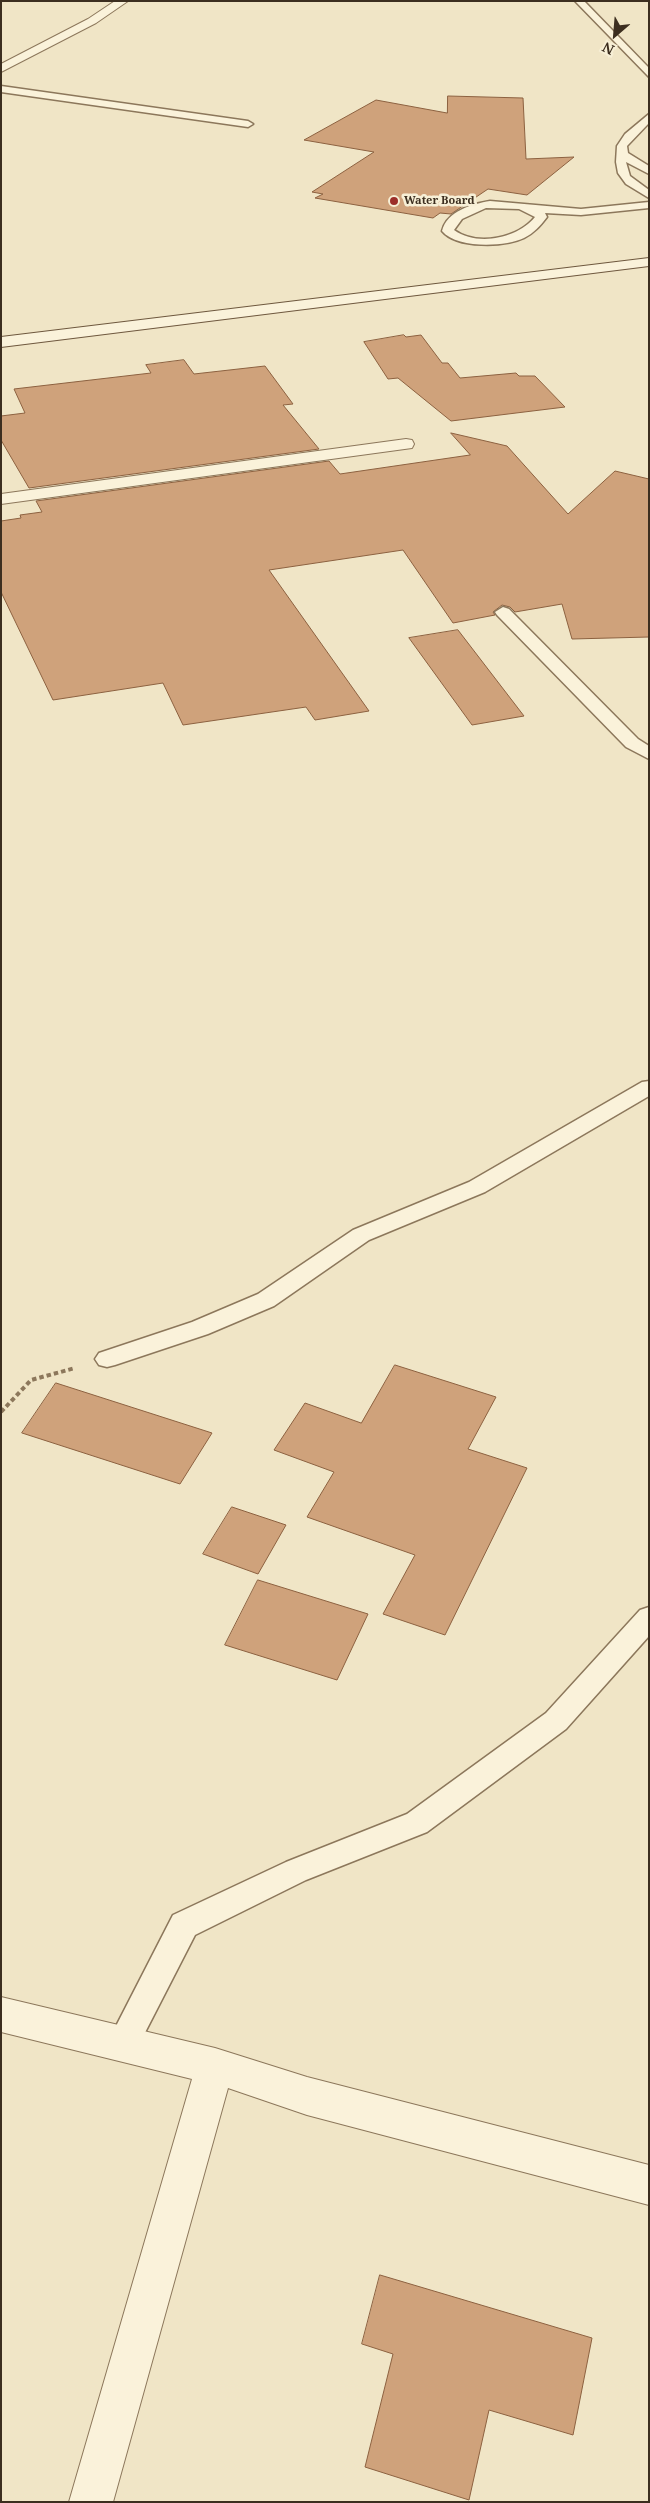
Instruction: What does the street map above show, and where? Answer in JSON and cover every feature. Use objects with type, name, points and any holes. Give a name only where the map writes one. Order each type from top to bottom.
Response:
[{"type":"street","points":[[1,70],[92,21],[123,1]]},
{"type":"street","points":[[1,342],[649,262]]},
{"type":"street","points":[[1,499],[406,444]]},
{"type":"street","points":[[1,2014],[216,2066],[306,2096],[649,2185]]},
{"type":"street","points":[[91,2502],[216,2066]]},
{"type":"lane","points":[[579,1],[649,74]]},
{"type":"lane","points":[[1,89],[248,124]]},
{"type":"lane","points":[[649,117],[629,136],[622,146],[624,155],[621,164],[624,175],[630,183],[649,195]]},
{"type":"lane","points":[[624,155],[649,172]]},
{"type":"lane","points":[[530,208],[540,214],[541,217],[515,239],[498,242],[478,241],[458,237],[448,231],[450,224],[469,209],[481,205],[500,204],[581,212],[649,205]]},
{"type":"lane","points":[[503,612],[632,742],[649,754]]},
{"type":"lane","points":[[107,1359],[200,1328],[266,1300],[361,1235],[477,1187],[649,1087]]},
{"type":"lane","points":[[123,2044],[184,1925],[296,1871],[417,1823],[556,1721],[649,1618]]},
{"type":"path","points":[[1,1412],[31,1380],[107,1359]]},
{"type":"building","points":[[448,96],[523,98],[526,159],[574,157],[527,195],[488,189],[451,214],[440,213],[433,218],[315,198],[323,194],[312,192],[374,152],[304,140],[376,100],[447,113]]},
{"type":"building","points":[[404,335],[406,337],[421,335],[442,363],[448,363],[460,378],[516,373],[519,376],[535,376],[565,407],[451,421],[398,378],[388,379],[364,342]]},
{"type":"building","points":[[184,360],[194,374],[265,366],[293,404],[283,405],[319,449],[29,488],[1,440],[1,416],[25,413],[14,389],[151,373],[146,365]]},
{"type":"building","points":[[451,433],[507,446],[568,514],[615,471],[649,479],[649,637],[572,639],[562,604],[515,612],[510,607],[502,605],[493,612],[495,615],[453,623],[403,550],[269,570],[369,711],[315,720],[306,707],[183,725],[163,683],[53,700],[1,592],[1,521],[21,518],[20,515],[42,512],[36,501],[329,461],[340,474],[470,455]]},
{"type":"building","points":[[458,630],[524,716],[472,725],[409,638]]},
{"type":"building","points":[[395,1365],[496,1397],[468,1449],[527,1468],[445,1635],[383,1614],[415,1555],[307,1517],[334,1472],[274,1450],[305,1403],[361,1423]]},
{"type":"building","points":[[56,1383],[212,1433],[180,1484],[22,1433]]},
{"type":"building","points":[[232,1507],[286,1525],[258,1574],[203,1554]]},
{"type":"building","points":[[258,1580],[368,1614],[337,1680],[225,1645]]},
{"type":"building","points":[[380,2275],[592,2338],[573,2435],[489,2410],[469,2500],[365,2467],[393,2354],[362,2344]]},
{"type":"place","name":"Water Board","points":[[394,201]]}]
